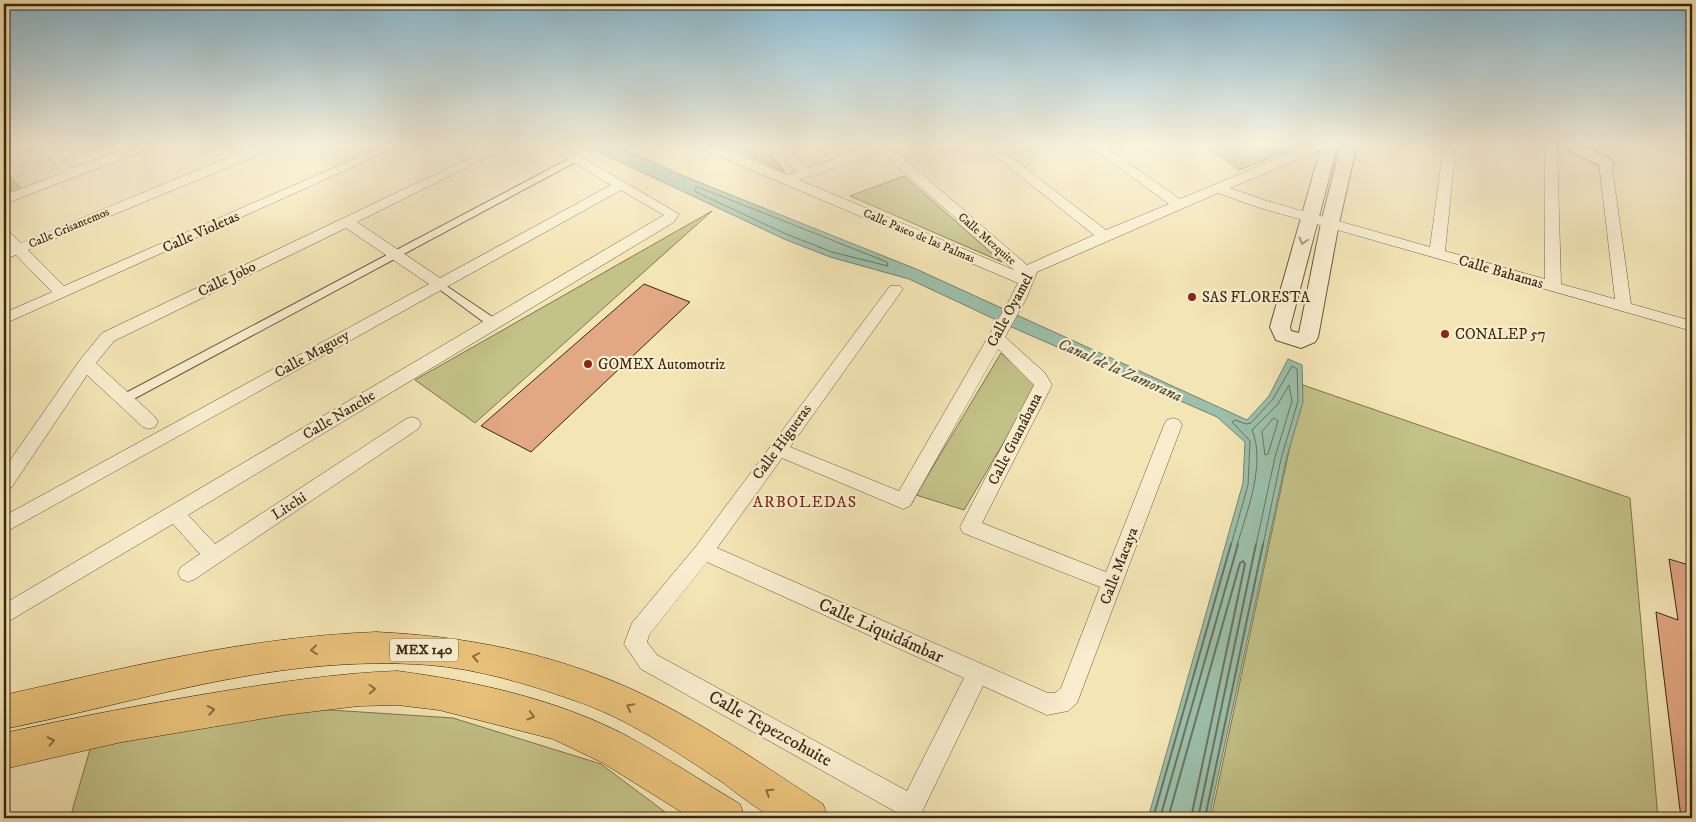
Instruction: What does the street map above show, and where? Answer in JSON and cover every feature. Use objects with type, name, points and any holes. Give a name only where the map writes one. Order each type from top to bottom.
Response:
[{"type":"main road","name":"MEX 140","points":[[4,712],[201,668],[288,652],[338,648],[431,650],[478,657],[567,680],[626,705],[677,732],[810,818]]},
{"type":"main road","points":[[4,751],[122,725],[284,698],[359,689],[397,688],[439,693],[558,724],[616,750],[726,818]]},
{"type":"street","points":[[4,200],[49,182]]},
{"type":"street","name":"Calle Crisantemos","points":[[11,252],[179,182]]},
{"type":"street","name":"Calle Violetas","points":[[4,319],[311,182]]},
{"type":"street","name":"Calle Jobo","points":[[4,483],[86,364],[101,344],[115,333],[428,182]]},
{"type":"street","points":[[124,399],[530,182]]},
{"type":"street","points":[[617,182],[621,185]]},
{"type":"street","name":"Calle Paseo de las Palmas","points":[[791,182],[1026,277]]},
{"type":"street","name":"Calle Mezquite","points":[[925,182],[1026,277]]},
{"type":"street","points":[[1035,182],[1104,236]]},
{"type":"street","points":[[1149,182],[1178,204]]},
{"type":"street","name":"Calle Oyamel","points":[[777,449],[903,500],[1021,293],[1026,277],[1038,265],[1231,182]]},
{"type":"street","points":[[1319,182],[1280,327],[1283,335],[1301,341],[1308,337],[1340,182]]},
{"type":"street","points":[[1437,253],[1445,182]]},
{"type":"street","points":[[1552,182],[1553,287]]},
{"type":"street","points":[[1606,182],[1624,307]]},
{"type":"street","name":"Calle Nanche","points":[[4,615],[668,219],[672,214],[621,185]]},
{"type":"street","name":"Calle Maguey","points":[[4,525],[621,185]]},
{"type":"street","points":[[1217,188],[1262,204],[1309,217]]},
{"type":"street","name":"Calle Bahamas","points":[[1309,217],[1692,326]]},
{"type":"street","points":[[346,221],[493,323]]},
{"type":"street","points":[[4,234],[11,252],[62,293]]},
{"type":"street","name":"Calle Higueras","points":[[635,644],[640,630],[704,551],[895,289]]},
{"type":"street","name":"Calle Guanábana","points":[[1003,325],[1040,377],[1042,389],[970,526],[1112,582]]},
{"type":"street","points":[[86,364],[149,422]]},
{"type":"street","name":"Litchi","points":[[188,573],[412,424]]},
{"type":"street","name":"Calle Macaya","points":[[1060,704],[1069,695],[1173,425]]},
{"type":"street","points":[[174,513],[214,556]]},
{"type":"street","name":"Calle Liquidámbar","points":[[704,551],[1047,704],[1060,704]]},
{"type":"street","name":"Calle Tepezcohuite","points":[[635,644],[650,662],[909,813]]},
{"type":"street","points":[[909,813],[978,674]]},
{"type":"shaded area","points":[[4,182],[16,182],[24,192],[4,199]]},
{"type":"shaded area","points":[[887,182],[911,182],[1002,262],[850,196]]},
{"type":"shaded area","points":[[712,211],[475,423],[415,380]]},
{"type":"shaded area","points":[[1001,353],[1037,386],[964,510],[916,495]]},
{"type":"shaded area","points":[[1303,385],[1630,498],[1658,818],[1211,818]]},
{"type":"shaded area","points":[[315,709],[453,718],[601,764],[673,818],[70,818],[91,746]]},
{"type":"water","name":"Canal de la Zamorana","points":[[664,182],[699,182],[916,269],[1247,420],[1269,396],[1288,359],[1302,365],[1303,402],[1286,460],[1209,818],[1148,818],[1243,483],[1245,442],[1217,417],[1007,325],[909,279],[830,257],[784,239]]},
{"type":"building","name":"GOMEX Automotriz","points":[[644,284],[690,302],[531,452],[481,426]]},
{"type":"building","points":[[1669,559],[1692,566],[1692,818],[1681,818],[1656,612],[1678,620]]},
{"type":"place","name":"SAS FLORESTA","points":[[1192,297]]},
{"type":"place","name":"CONALEP 57","points":[[1445,334]]},
{"type":"place","name":"GOMEX Automotriz","points":[[588,364]]},
{"type":"district","name":"ARBOLEDAS","points":[[805,502]]}]
